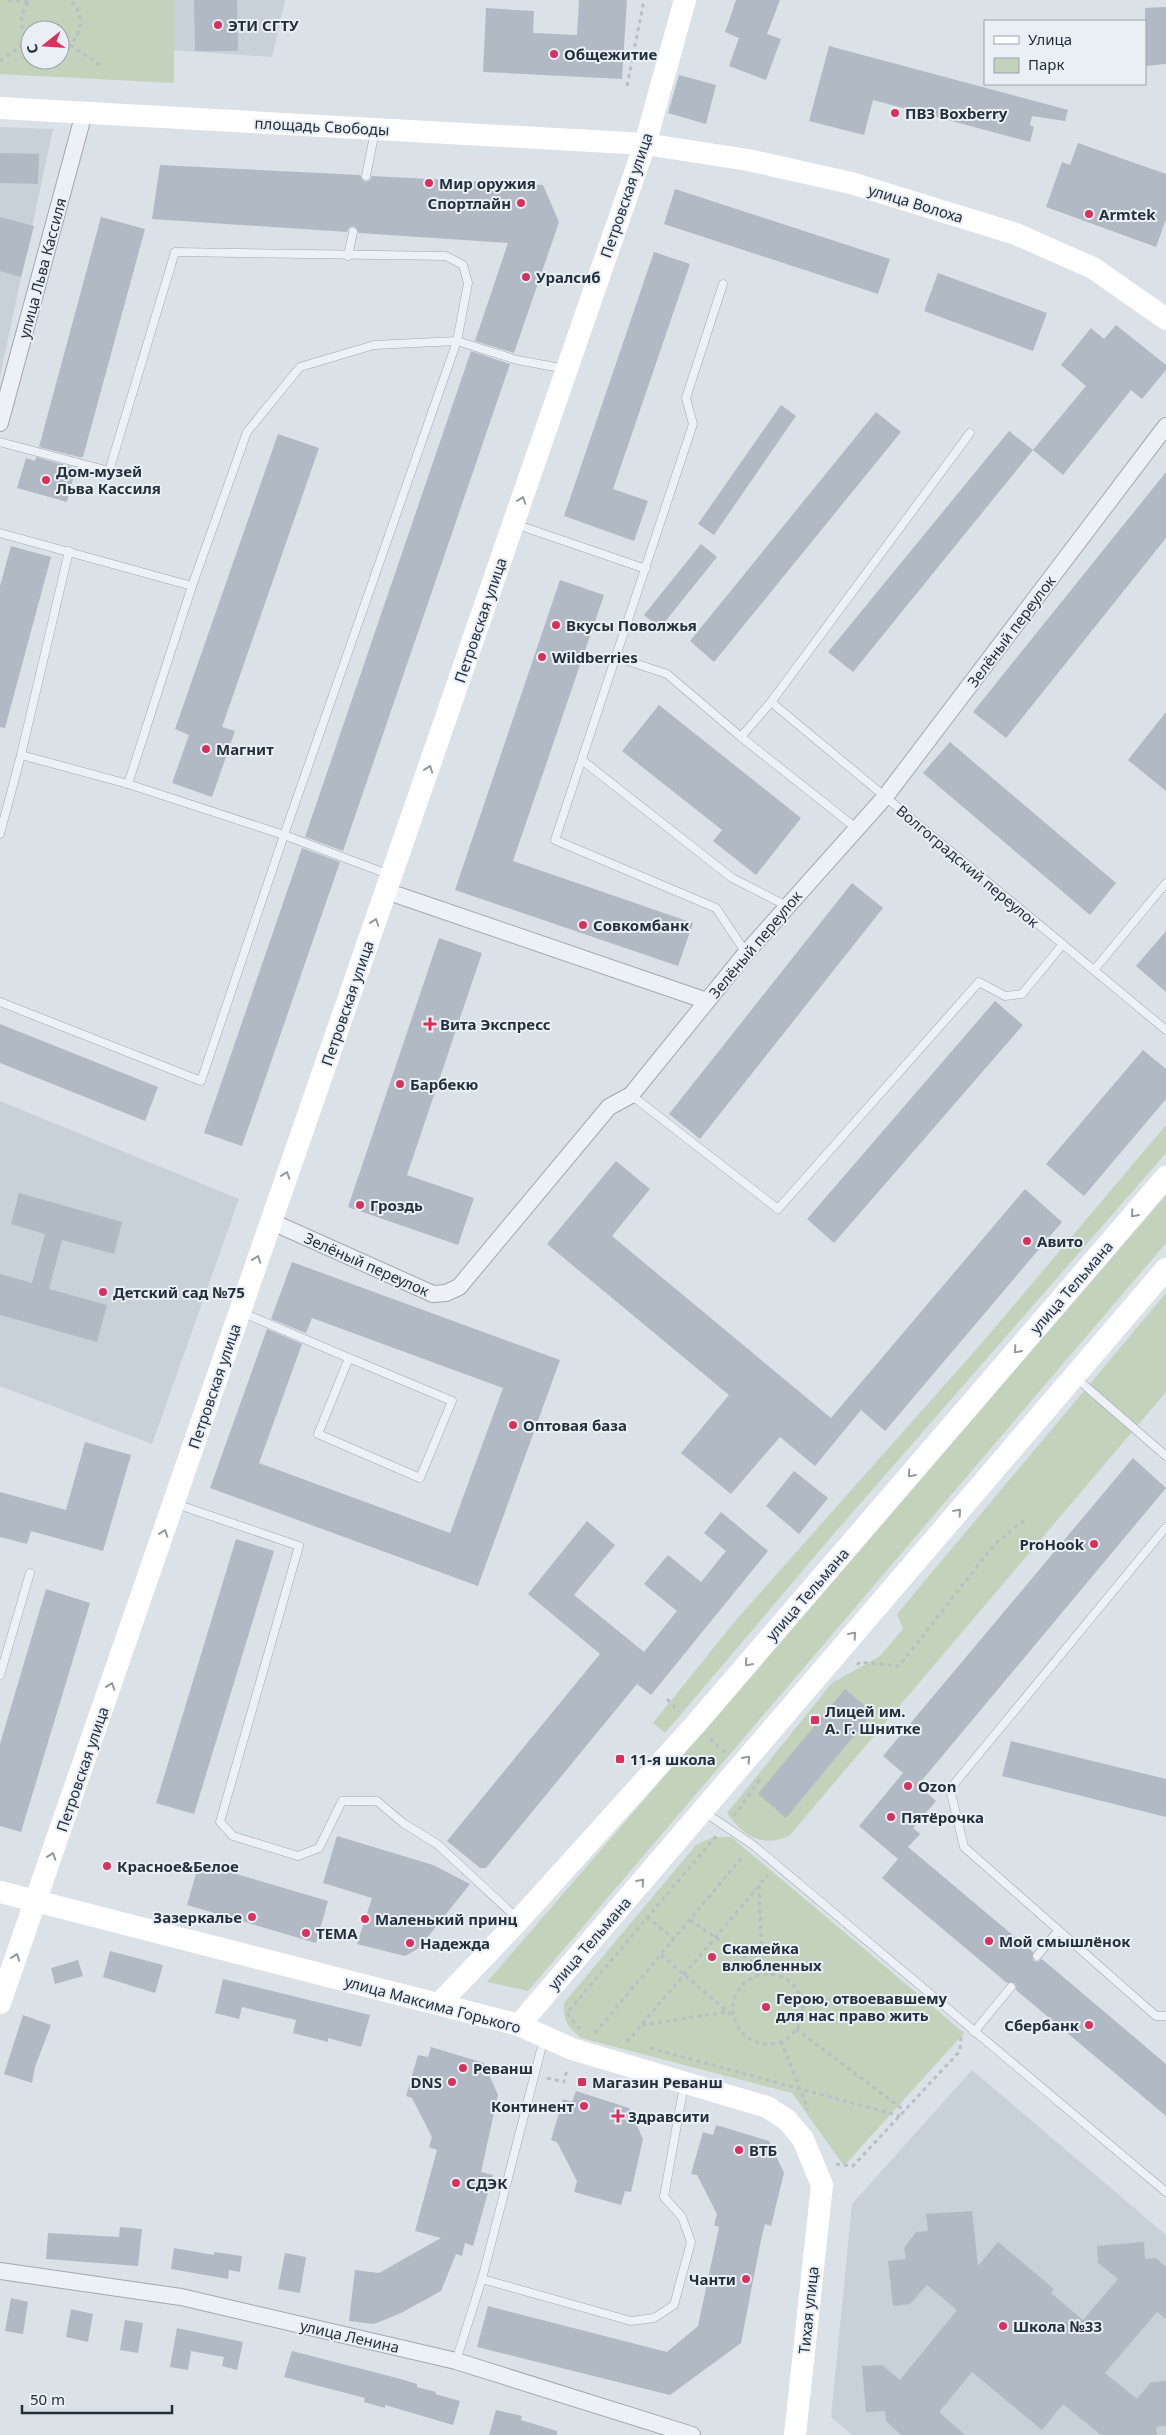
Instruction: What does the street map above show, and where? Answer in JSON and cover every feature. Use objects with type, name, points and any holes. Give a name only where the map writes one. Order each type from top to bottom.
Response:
[{"type":"main road","name":"Петровская улица","points":[[0,2003],[645,144],[685,0]]},
{"type":"main road","name":"площадь Свободы","points":[[0,108],[645,144]]},
{"type":"main road","name":"улица Волоха","points":[[645,144],[748,160],[851,183],[1016,234],[1093,268],[1166,319]]},
{"type":"main road","name":"улица Тельмана","points":[[439,2004],[519,1920],[694,1726],[1166,1177]]},
{"type":"main road","name":"улица Тельмана","points":[[519,2025],[1166,1269]]},
{"type":"main road","name":"улица Максима Горького","points":[[0,1892],[519,2025],[544,2038],[572,2049],[767,2107],[787,2120],[803,2139],[822,2185]]},
{"type":"main road","name":"Тихая улица","points":[[795,2435],[822,2185]]},
{"type":"street","name":"улица Льва Кассиля","points":[[0,422],[84,112]]},
{"type":"street","name":"Зелёный переулок","points":[[270,1221],[433,1294],[446,1293],[459,1287],[609,1107],[630,1096],[746,953],[885,797],[1166,426]]},
{"type":"street","points":[[389,884],[707,1001]]},
{"type":"street","name":"улица Ленина","points":[[0,2271],[181,2297],[456,2361],[692,2435]]},
{"type":"lane","points":[[366,176],[376,129]]},
{"type":"lane","points":[[348,256],[353,232]]},
{"type":"lane","points":[[0,442],[109,471],[175,252],[446,256],[463,265],[468,283],[456,341],[284,835],[201,1082],[0,1002]]},
{"type":"lane","points":[[723,284],[686,398],[693,424],[555,840],[716,908],[746,953]]},
{"type":"lane","points":[[128,784],[192,586],[247,432],[300,367],[374,345],[456,341],[517,360],[567,370]]},
{"type":"lane","points":[[741,737],[771,702],[970,433]]},
{"type":"lane","points":[[513,524],[646,569]]},
{"type":"lane","points":[[0,533],[192,586]]},
{"type":"lane","points":[[0,834],[21,755],[69,552]]},
{"type":"lane","points":[[616,657],[668,674],[741,737],[856,828]]},
{"type":"lane","name":"Волгоградский переулок","points":[[771,702],[1166,1030]]},
{"type":"lane","points":[[21,755],[128,784],[284,835],[389,884]]},
{"type":"lane","points":[[582,760],[732,878],[787,906]]},
{"type":"lane","points":[[1094,970],[1166,883]]},
{"type":"lane","points":[[630,1096],[778,1209],[979,982],[1005,996],[1022,994],[1062,944]]},
{"type":"lane","points":[[239,1311],[452,1401],[420,1478],[318,1434],[350,1358]]},
{"type":"lane","points":[[1074,1376],[1166,1456]]},
{"type":"lane","points":[[174,1504],[298,1546],[220,1822],[233,1836],[298,1856],[319,1848],[342,1801],[376,1802],[437,1844],[519,1920]]},
{"type":"lane","points":[[1166,1527],[950,1789],[964,1847],[1156,2016],[1166,2016]]},
{"type":"lane","points":[[0,1675],[30,1573]]},
{"type":"lane","points":[[702,1811],[754,1845],[1166,2192]]},
{"type":"lane","points":[[1037,1956],[1058,1931]]},
{"type":"lane","points":[[974,2032],[1011,1987]]},
{"type":"lane","points":[[456,2361],[482,2279],[544,2038]]},
{"type":"lane","points":[[482,2279],[631,2321],[654,2318],[674,2305],[691,2242],[682,2217],[664,2197],[684,2083]]},
{"type":"path","points":[[8,0],[30,1],[22,20]]},
{"type":"path","points":[[70,0],[79,11],[81,20],[80,30],[70,45],[100,65]]},
{"type":"path","points":[[627,86],[644,0]]},
{"type":"path","points":[[0,61],[20,48]]},
{"type":"path","points":[[853,1670],[860,1662],[899,1666],[994,1545],[1027,1518]]},
{"type":"path","points":[[580,2030],[567,2013],[710,1841],[727,1827],[766,1773]]},
{"type":"path","points":[[710,1841],[718,1841]]},
{"type":"path","points":[[595,2033],[744,1855],[738,1850]]},
{"type":"path","points":[[627,2042],[768,1875]]},
{"type":"path","points":[[759,1884],[762,1968]]},
{"type":"path","points":[[647,1917],[674,1939]]},
{"type":"path","points":[[690,1920],[770,1974]]},
{"type":"path","points":[[661,1955],[735,2017]]},
{"type":"path","points":[[770,1974],[786,1978],[794,1985],[802,2002],[802,2018],[796,2029],[781,2041],[769,2044],[745,2035],[735,2017],[734,2001],[741,1987],[754,1976],[770,1974]]},
{"type":"path","points":[[802,2002],[914,1996]]},
{"type":"path","points":[[642,2025],[727,2012]]},
{"type":"path","points":[[796,2029],[905,2111]]},
{"type":"path","points":[[822,2185],[829,2163],[853,2166],[960,2052],[961,2035],[974,2032]]},
{"type":"path","points":[[781,2041],[809,2113]]},
{"type":"shaded area","name":"ЭТИ СГТУ","points":[[157,0],[285,0],[272,57],[157,49]]},
{"type":"shaded area","points":[[0,127],[53,129],[0,376]]},
{"type":"shaded area","name":"Детский сад №75","points":[[0,1101],[239,1199],[152,1444],[0,1386]]},
{"type":"shaded area","name":"Школа №33","points":[[972,2070],[1166,2235],[1166,2435],[852,2435],[831,2417],[852,2204]]},
{"type":"green space","points":[[0,0],[174,0],[174,83],[0,74]]},
{"type":"green space","points":[[1166,1125],[1166,1153],[832,1536],[665,1733],[653,1723],[736,1620],[981,1344]]},
{"type":"green space","points":[[1166,1195],[1166,1243],[528,1991],[487,1982]]},
{"type":"green space","points":[[1166,1293],[1166,1392],[789,1836],[770,1841],[754,1838],[747,1834],[727,1813],[832,1683],[880,1656],[903,1629],[897,1614]]},
{"type":"green space","points":[[713,1837],[731,1837],[964,2033],[844,2166],[792,2093],[581,2038],[570,2027],[564,2015],[564,2003],[696,1845]]},
{"type":"building","points":[[194,0],[237,0],[238,51],[195,51]]},
{"type":"building","name":"Общежитие","points":[[579,0],[627,0],[622,79],[483,72],[486,8],[534,11],[533,33],[577,35]]},
{"type":"building","points":[[736,0],[780,0],[767,34],[781,39],[766,80],[729,66],[739,38],[725,32]]},
{"type":"building","points":[[1166,7],[1166,64],[1146,66],[1145,8]]},
{"type":"building","points":[[829,46],[1068,110],[1065,121],[1032,116],[1030,125],[1034,127],[1030,142],[873,100],[864,135],[809,121]]},
{"type":"building","points":[[679,75],[716,85],[706,124],[668,113]]},
{"type":"building","points":[[1078,143],[1166,174],[1166,219],[1156,247],[1046,207],[1062,162],[1070,165]]},
{"type":"building","points":[[0,153],[39,154],[38,184],[0,183]]},
{"type":"building","points":[[160,165],[360,175],[365,182],[370,180],[372,176],[543,185],[559,222],[514,353],[475,341],[508,243],[359,233],[354,226],[349,228],[347,232],[152,219]]},
{"type":"building","points":[[675,189],[890,259],[878,294],[664,224]]},
{"type":"building","points":[[0,217],[34,226],[21,277],[0,271]]},
{"type":"building","points":[[101,217],[145,229],[83,457],[79,457],[39,447]]},
{"type":"building","points":[[654,252],[690,264],[613,489],[648,501],[634,541],[564,516]]},
{"type":"building","points":[[938,273],[1047,313],[1033,351],[924,311]]},
{"type":"building","points":[[1116,325],[1166,365],[1166,370],[1142,399],[1131,390],[1063,475],[1033,450],[1086,386],[1061,365],[1091,328],[1104,339]]},
{"type":"building","points":[[471,351],[510,364],[343,851],[305,837]]},
{"type":"building","points":[[781,405],[796,416],[714,535],[698,524]]},
{"type":"building","points":[[876,412],[901,432],[714,662],[690,641]]},
{"type":"building","points":[[1009,431],[1033,450],[853,672],[828,652]]},
{"type":"building","points":[[278,434],[319,448],[222,727],[235,731],[212,797],[172,783],[189,735],[175,729]]},
{"type":"building","name":"Дом-музей Льва Кассиля","points":[[36,457],[76,468],[67,502],[17,488],[26,458],[35,461]]},
{"type":"building","points":[[1166,472],[1166,538],[1006,738],[973,712]]},
{"type":"building","points":[[701,544],[717,557],[660,628],[644,615]]},
{"type":"building","points":[[11,546],[51,557],[5,728],[0,727],[0,586]]},
{"type":"building","points":[[560,580],[604,595],[513,861],[693,923],[678,966],[455,890]]},
{"type":"building","points":[[659,705],[801,818],[756,875],[713,841],[722,830],[622,751]]},
{"type":"building","points":[[1166,712],[1166,791],[1128,760]]},
{"type":"building","points":[[950,742],[1116,883],[1090,915],[923,773]]},
{"type":"building","points":[[302,848],[340,862],[242,1146],[204,1133]]},
{"type":"building","points":[[852,883],[883,908],[700,1139],[669,1114]]},
{"type":"building","points":[[1166,931],[1166,992],[1136,966]]},
{"type":"building","points":[[439,938],[482,953],[407,1175],[474,1198],[458,1245],[348,1207]]},
{"type":"building","points":[[995,1001],[1023,1025],[834,1243],[807,1219]]},
{"type":"building","points":[[0,1024],[158,1087],[145,1121],[0,1063]]},
{"type":"building","points":[[1143,1050],[1166,1069],[1166,1099],[1084,1196],[1046,1164]]},
{"type":"building","points":[[616,1161],[650,1189],[612,1236],[831,1418],[1025,1189],[1062,1222],[885,1431],[861,1410],[815,1466],[780,1437],[731,1494],[681,1453],[729,1395],[547,1244]]},
{"type":"building","points":[[19,1193],[122,1222],[114,1254],[62,1240],[49,1289],[107,1305],[97,1342],[0,1315],[0,1274],[32,1283],[45,1234],[11,1224]]},
{"type":"building","name":"Оптовая база","points":[[292,1262],[560,1360],[478,1586],[210,1488],[267,1329],[302,1344],[259,1463],[450,1533],[503,1388],[312,1318],[306,1333],[271,1319]]},
{"type":"building","points":[[85,1442],[131,1455],[103,1551],[31,1531],[27,1544],[0,1537],[0,1492],[66,1510]]},
{"type":"building","points":[[1133,1458],[1166,1488],[918,1785],[936,1801],[913,1828],[920,1834],[908,1847],[1033,1952],[1033,1960],[1037,1962],[1042,1959],[1166,2064],[1166,2116],[1016,1990],[1015,1983],[1007,1983],[882,1878],[898,1859],[859,1826],[903,1773],[883,1756]]},
{"type":"building","points":[[794,1471],[828,1498],[799,1534],[766,1506]]},
{"type":"building","points":[[721,1512],[768,1551],[651,1695],[637,1684],[486,1868],[480,1868],[447,1841],[600,1654],[528,1594],[587,1521],[615,1545],[574,1595],[644,1652],[677,1611],[644,1584],[668,1555],[701,1582],[726,1551],[704,1533]]},
{"type":"building","points":[[236,1539],[274,1551],[194,1814],[156,1803]]},
{"type":"building","points":[[46,1589],[90,1603],[21,1832],[0,1826],[0,1744]]},
{"type":"building","points":[[845,1689],[873,1713],[786,1818],[758,1794]]},
{"type":"building","points":[[1011,1741],[1166,1779],[1166,1817],[1002,1776]]},
{"type":"building","points":[[337,1836],[433,1865],[470,1884],[419,1948],[405,1956],[357,1944],[372,1898],[323,1883]]},
{"type":"building","points":[[199,1863],[328,1901],[316,1943],[187,1905]]},
{"type":"building","points":[[110,1951],[163,1965],[155,1993],[103,1977]]},
{"type":"building","points":[[78,1960],[83,1976],[55,1984],[51,1968]]},
{"type":"building","points":[[223,1979],[370,2015],[361,2047],[328,2038],[328,2042],[293,2033],[296,2020],[242,2007],[239,2019],[215,2013]]},
{"type":"building","points":[[23,2015],[51,2025],[35,2067],[32,2083],[4,2074]]},
{"type":"building","points":[[431,2047],[484,2063],[498,2095],[481,2172],[493,2175],[473,2246],[465,2243],[462,2256],[456,2254],[441,2291],[401,2313],[374,2324],[349,2321],[355,2270],[379,2273],[441,2238],[415,2231],[437,2150],[429,2147],[432,2137],[412,2098],[406,2096],[418,2055],[428,2057]]},
{"type":"building","points":[[576,2091],[629,2108],[643,2139],[631,2192],[625,2191],[621,2205],[574,2192],[577,2181],[557,2142],[551,2140],[563,2099],[572,2102]]},
{"type":"building","points":[[716,2125],[769,2141],[784,2173],[771,2226],[765,2224],[741,2343],[670,2395],[477,2347],[488,2306],[667,2352],[698,2326],[719,2227],[714,2225],[717,2214],[697,2175],[691,2174],[703,2132],[713,2135]]},
{"type":"building","points":[[972,2211],[978,2266],[998,2242],[1054,2289],[1051,2293],[1083,2320],[1118,2279],[1098,2263],[1097,2246],[1144,2242],[1145,2259],[1156,2258],[1166,2267],[1166,2319],[1157,2312],[1105,2373],[1137,2399],[1151,2382],[1166,2381],[1166,2426],[1156,2427],[1157,2435],[1101,2435],[1063,2404],[1042,2430],[972,2372],[939,2412],[965,2435],[901,2435],[886,2421],[885,2411],[866,2412],[862,2366],[882,2365],[900,2380],[957,2310],[927,2285],[910,2304],[893,2306],[888,2261],[906,2259],[904,2248],[916,2232],[928,2231],[926,2214]]},
{"type":"building","points":[[120,2227],[142,2229],[138,2266],[46,2259],[48,2233],[119,2237]]},
{"type":"building","points":[[174,2248],[214,2255],[214,2252],[242,2256],[240,2272],[229,2270],[228,2279],[171,2269]]},
{"type":"building","points":[[285,2253],[306,2257],[300,2293],[278,2289]]},
{"type":"building","points":[[11,2298],[28,2302],[23,2334],[5,2331]]},
{"type":"building","points":[[71,2309],[93,2314],[88,2342],[66,2337]]},
{"type":"building","points":[[125,2320],[143,2323],[138,2353],[120,2350]]},
{"type":"building","points":[[177,2328],[243,2342],[237,2370],[222,2366],[224,2357],[191,2351],[188,2370],[170,2367]]},
{"type":"building","points":[[292,2351],[397,2378],[417,2384],[417,2387],[436,2392],[435,2394],[460,2401],[453,2425],[385,2405],[385,2408],[364,2402],[365,2398],[284,2377]]},
{"type":"building","points":[[496,2410],[522,2416],[521,2420],[557,2431],[557,2435],[489,2435]]},
{"type":"place","name":"ЭТИ СГТУ","points":[[218,25]]},
{"type":"place","name":"Общежитие","points":[[554,54]]},
{"type":"place","name":"ПВЗ Boxberry","points":[[895,113]]},
{"type":"place","name":"Мир оружия","points":[[429,183]]},
{"type":"place","name":"Спортлайн","points":[[521,203]]},
{"type":"place","name":"Armtek","points":[[1089,214]]},
{"type":"place","name":"Уралсиб","points":[[526,277]]},
{"type":"place","name":"Дом-музей Льва Кассиля","points":[[46,480]]},
{"type":"place","name":"Вкусы Поволжья","points":[[556,625]]},
{"type":"place","name":"Wildberries","points":[[542,657]]},
{"type":"place","name":"Магнит","points":[[206,749]]},
{"type":"place","name":"Совкомбанк","points":[[583,925]]},
{"type":"place","name":"Вита Экспресс","points":[[430,1024]]},
{"type":"place","name":"Барбекю","points":[[400,1084]]},
{"type":"place","name":"Гроздь","points":[[360,1205]]},
{"type":"place","name":"Авито","points":[[1027,1241]]},
{"type":"place","name":"Детский сад №75","points":[[103,1292]]},
{"type":"place","name":"Оптовая база","points":[[513,1425]]},
{"type":"place","name":"ProHook","points":[[1094,1544]]},
{"type":"place","name":"Лицей им. А. Г. Шнитке","points":[[815,1720]]},
{"type":"place","name":"11-я школа","points":[[620,1759]]},
{"type":"place","name":"Ozon","points":[[908,1786]]},
{"type":"place","name":"Пятёрочка","points":[[891,1817]]},
{"type":"place","name":"Красное&Белое","points":[[107,1866]]},
{"type":"place","name":"Зазеркалье","points":[[252,1917]]},
{"type":"place","name":"Маленький принц","points":[[365,1919]]},
{"type":"place","name":"ТЕМА","points":[[306,1933]]},
{"type":"place","name":"Мой смышлёнок","points":[[989,1941]]},
{"type":"place","name":"Надежда","points":[[410,1943]]},
{"type":"place","name":"Скамейка влюбленных","points":[[712,1957]]},
{"type":"place","name":"Герою, отвоевавшему для нас право жить","points":[[766,2007]]},
{"type":"place","name":"Сбербанк","points":[[1089,2025]]},
{"type":"place","name":"Реванш","points":[[463,2068]]},
{"type":"place","name":"DNS","points":[[452,2082]]},
{"type":"place","name":"Магазин Реванш","points":[[582,2082]]},
{"type":"place","name":"Континент","points":[[584,2106]]},
{"type":"place","name":"Здравсити","points":[[618,2116]]},
{"type":"place","name":"ВТБ","points":[[739,2150]]},
{"type":"place","name":"СДЭК","points":[[456,2183]]},
{"type":"place","name":"Чанти","points":[[746,2279]]},
{"type":"place","name":"Школа №33","points":[[1003,2326]]}]
